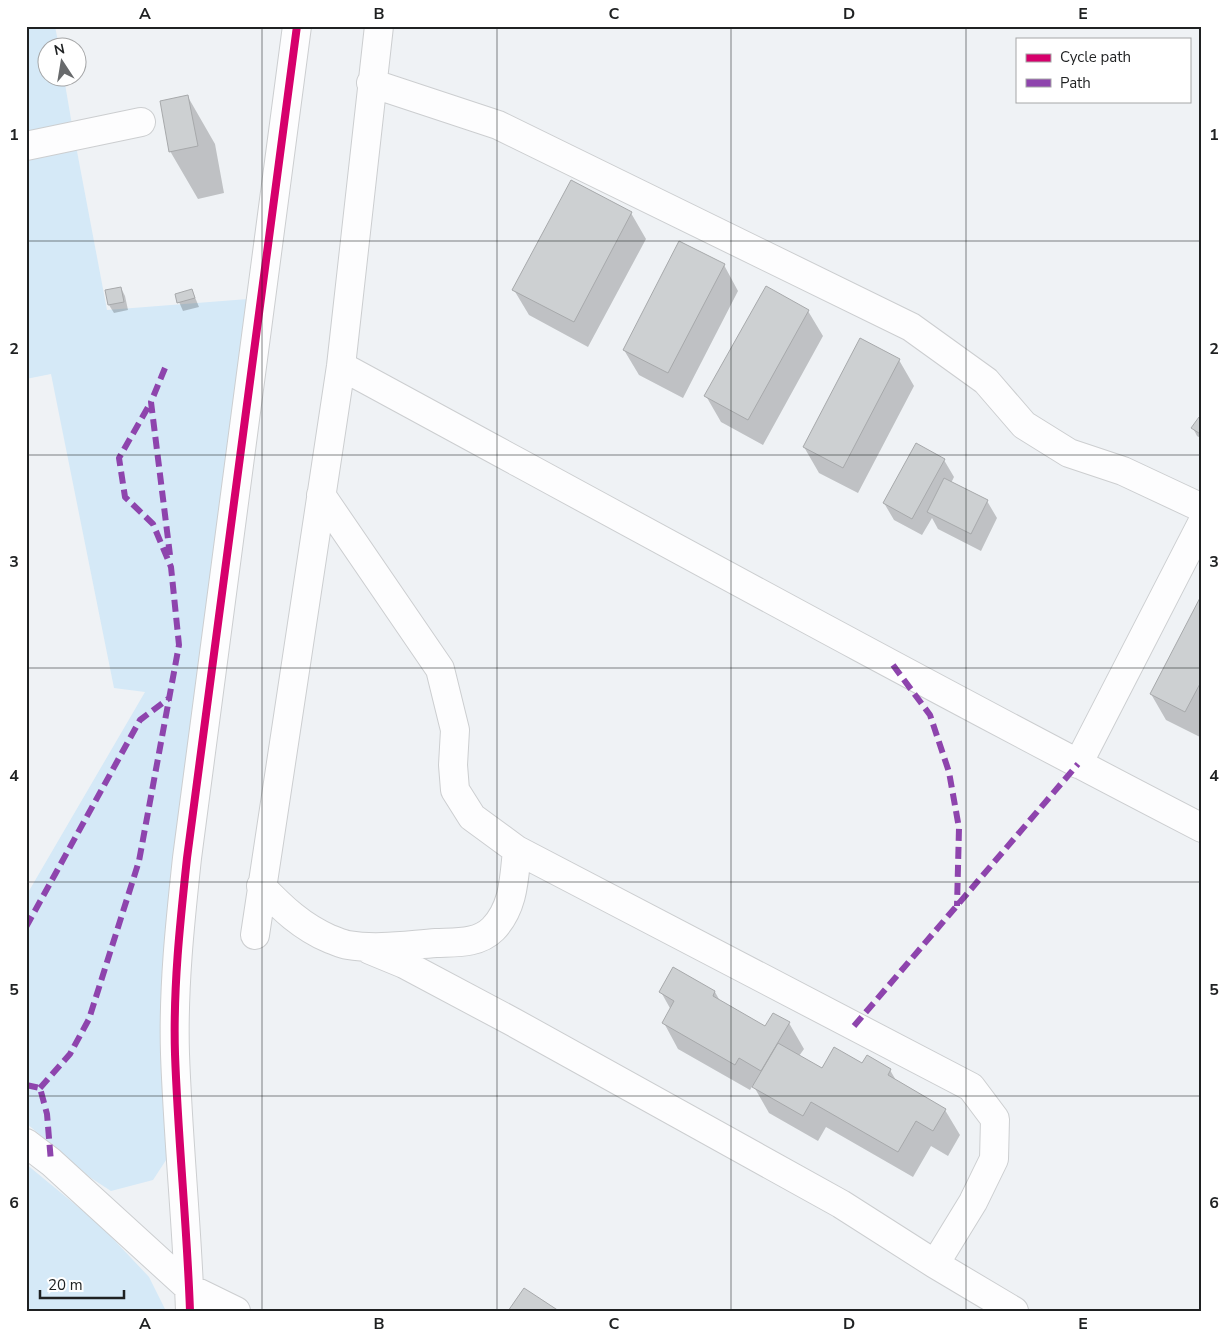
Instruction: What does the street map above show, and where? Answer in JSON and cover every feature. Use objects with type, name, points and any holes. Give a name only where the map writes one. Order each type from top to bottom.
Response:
[{"type":"street","points":[[190,1299],[180,1167],[175,1052],[178,940],[187,858],[297,26]]},
{"type":"street","points":[[255,935],[341,366],[379,26]]},
{"type":"street","points":[[372,83],[498,125],[910,327],[986,381],[1024,425],[1069,453],[1123,471],[1202,508]]},
{"type":"street","points":[[26,146],[141,122]]},
{"type":"street","points":[[341,366],[1078,764],[1202,828]]},
{"type":"street","points":[[321,495],[440,668],[455,730],[455,790],[472,817],[517,850],[972,1087],[995,1119],[994,1159],[973,1202],[935,1264]]},
{"type":"street","points":[[1078,764],[1202,522]]},
{"type":"street","points":[[261,886],[301,924],[323,936],[346,945],[467,942],[484,937],[503,916],[512,898],[517,850]]},
{"type":"street","points":[[362,946],[404,964],[522,1027],[841,1204],[935,1264],[1014,1311]]},
{"type":"street","points":[[26,1143],[51,1162],[190,1299],[236,1311]]},
{"type":"shaded area","points":[[26,26],[55,26],[57,38],[38,38],[38,88],[66,88],[72,125],[26,135]]},
{"type":"shaded area","points":[[76,146],[107,310],[248,299],[168,1157],[153,1180],[111,1191],[91,1178],[26,1123],[26,896],[145,692],[114,688],[51,374],[26,379],[26,156]]},
{"type":"shaded area","points":[[26,1164],[100,1225],[149,1277],[166,1311],[26,1311]]},
{"type":"building","points":[[188,95],[198,146],[169,152],[160,101]]},
{"type":"building","points":[[571,180],[632,212],[574,322],[512,290]]},
{"type":"building","points":[[679,241],[725,264],[668,373],[623,350]]},
{"type":"building","points":[[766,286],[809,310],[748,420],[704,396]]},
{"type":"building","points":[[121,287],[124,302],[108,305],[105,290]]},
{"type":"building","points":[[192,289],[195,298],[177,303],[175,294]]},
{"type":"building","points":[[860,338],[900,359],[843,468],[803,447]]},
{"type":"building","points":[[1199,417],[1202,419],[1202,435],[1191,428]]},
{"type":"building","points":[[916,443],[945,459],[912,519],[883,503]]},
{"type":"building","points":[[944,478],[988,500],[971,534],[927,512]]},
{"type":"building","points":[[1202,594],[1202,680],[1185,712],[1150,694]]},
{"type":"building","points":[[673,967],[715,991],[713,996],[765,1026],[773,1013],[790,1022],[761,1071],[739,1058],[735,1065],[662,1023],[674,1001],[659,992]]},
{"type":"building","points":[[778,1043],[822,1068],[834,1047],[862,1063],[867,1055],[891,1069],[888,1075],[946,1109],[933,1131],[916,1121],[898,1152],[811,1102],[803,1116],[752,1087]]},
{"type":"building","points":[[524,1288],[559,1311],[508,1311]]},
{"type":"marked path","points":[[165,368],[151,402],[170,555]]},
{"type":"marked path","points":[[40,1088],[70,1054],[89,1019],[139,861],[179,645],[171,567],[153,524],[125,497],[119,458],[151,402]]},
{"type":"marked path","points":[[893,665],[930,715],[949,772],[959,828],[957,906]]},
{"type":"marked path","points":[[26,927],[140,720],[168,699]]},
{"type":"marked path","points":[[854,1026],[1078,764]]},
{"type":"marked path","points":[[26,1085],[40,1088],[47,1114],[51,1162]]},
{"type":"cycle path","points":[[190,1311],[175,1054],[176,980],[180,931],[187,858],[297,26]]}]
